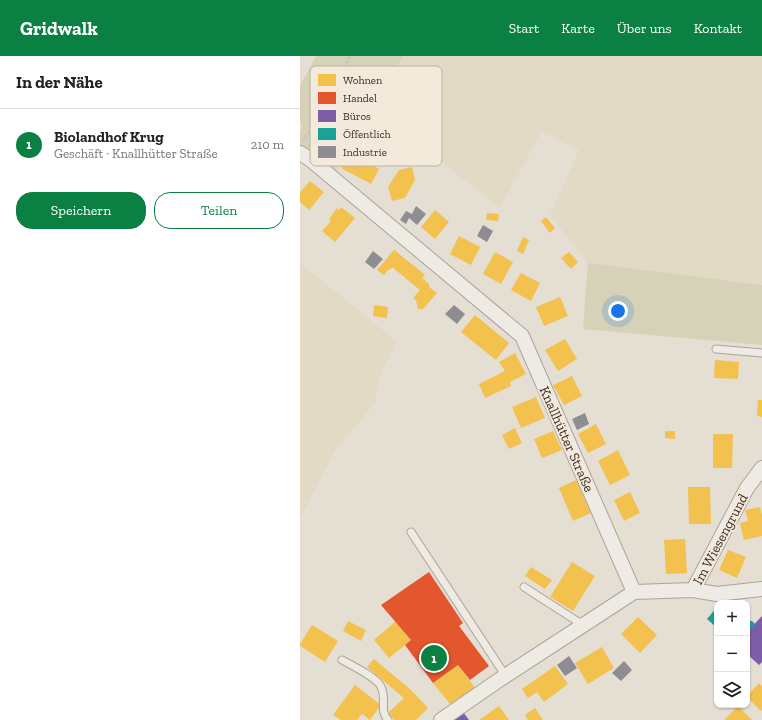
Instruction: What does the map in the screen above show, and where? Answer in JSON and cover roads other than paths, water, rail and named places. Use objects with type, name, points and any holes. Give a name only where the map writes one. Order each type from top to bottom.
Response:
[{"type":"street","name":"Knallhütter Straße","points":[[300,153],[310,159]]},
{"type":"street","name":"Knallhütter Straße","points":[[318,166],[522,336],[634,592]]},
{"type":"street","name":"Im Wiesengrund","points":[[693,590],[747,488],[762,468]]},
{"type":"street","points":[[441,720],[505,675],[634,592],[693,590],[717,594],[762,589]]},
{"type":"lane","points":[[716,350],[762,353]]},
{"type":"lane","points":[[411,532],[505,675]]},
{"type":"lane","points":[[524,587],[582,625]]},
{"type":"lane","points":[[342,660],[374,679],[381,685],[383,692],[383,711],[388,720]]},
{"type":"place","name":"Biolandhof Krug","points":[[434,658]]}]
